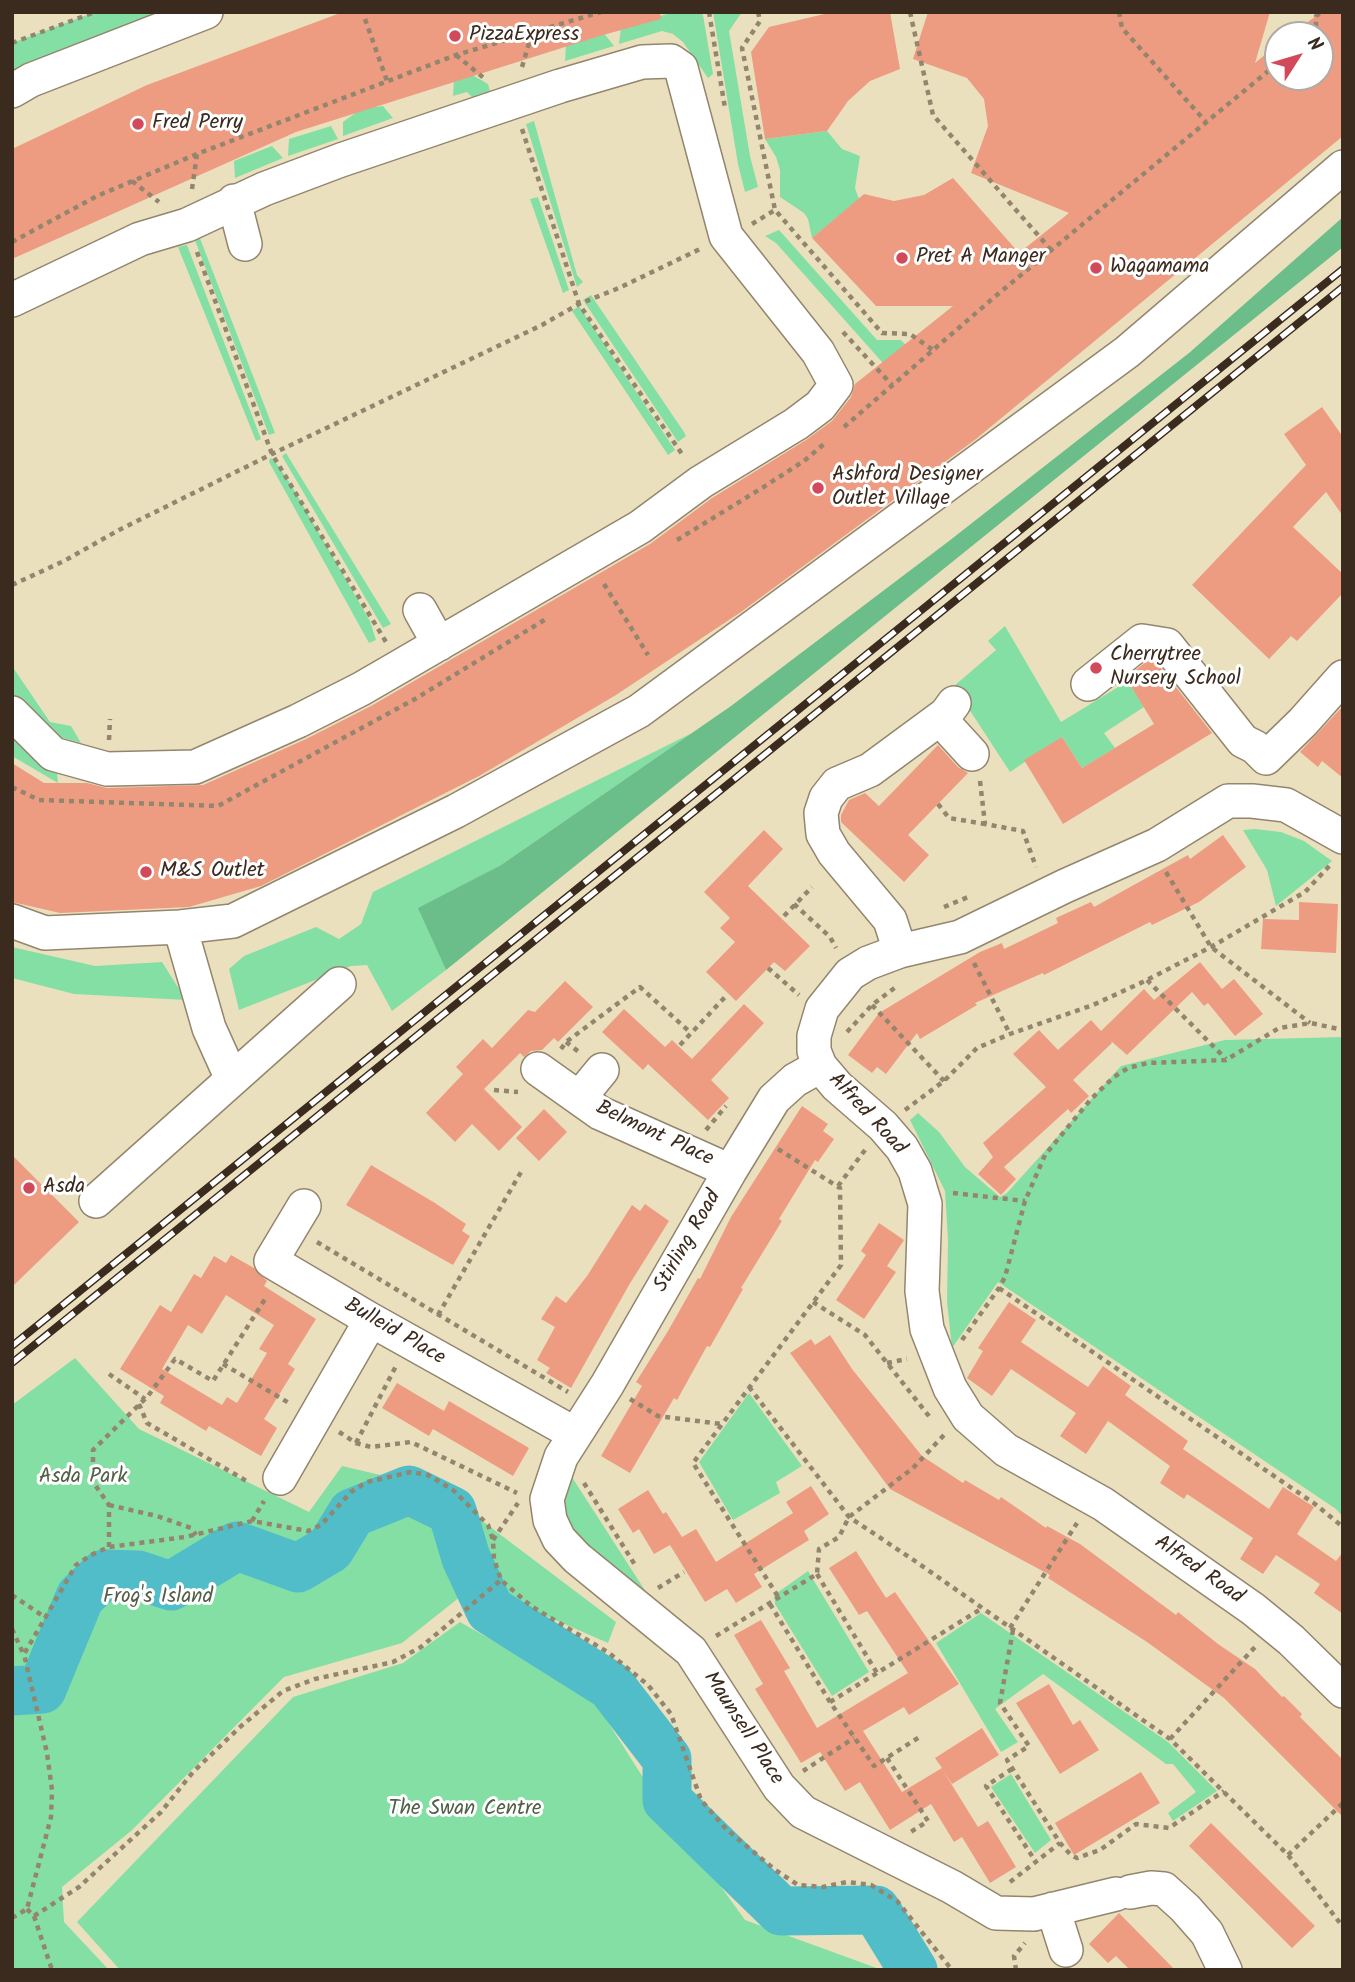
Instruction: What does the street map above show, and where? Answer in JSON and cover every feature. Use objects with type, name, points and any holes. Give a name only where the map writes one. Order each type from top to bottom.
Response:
[{"type":"street","points":[[12,91],[31,80],[206,12]]},
{"type":"street","points":[[12,300],[140,239],[187,225],[233,201],[341,160],[642,62],[671,61],[681,68],[726,236],[818,352],[836,385],[820,406],[796,424],[701,482],[640,527],[400,667],[298,722],[195,767],[107,769],[53,754],[12,713]]},
{"type":"street","points":[[12,921],[45,933],[180,927],[233,921],[456,811],[639,711],[1128,352],[1343,167]]},
{"type":"street","points":[[233,201],[245,244]]},
{"type":"street","points":[[420,610],[439,644]]},
{"type":"street","points":[[1088,684],[1142,641],[1167,645],[1243,741],[1255,747],[1266,758],[1343,677]]},
{"type":"street","points":[[900,951],[890,920],[834,853],[822,834],[821,813],[837,784],[870,770],[947,711],[972,754]]},
{"type":"street","name":"Alfred Road","points":[[1341,845],[1286,805],[1252,801],[1228,802],[1157,845],[960,937],[900,951],[868,963],[849,974],[822,1009],[814,1036],[814,1051],[820,1066],[837,1086],[883,1126],[902,1148],[915,1171],[925,1204],[922,1291],[927,1329],[950,1388],[956,1426],[1006,1450],[1092,1499],[1242,1601],[1292,1640],[1343,1691]]},
{"type":"street","points":[[180,927],[209,1028],[232,1079]]},
{"type":"street","points":[[96,1201],[339,984]]},
{"type":"street","name":"Stirling Road","points":[[568,1445],[774,1099],[795,1080],[820,1066]]},
{"type":"street","name":"Belmont Place","points":[[579,1098],[602,1070]]},
{"type":"street","name":"Belmont Place","points":[[540,1071],[600,1113],[730,1171]]},
{"type":"street","name":"Bulleid Place","points":[[297,1216],[271,1261],[409,1342],[568,1445]]},
{"type":"street","points":[[269,1482],[314,1417],[371,1320]]},
{"type":"street","name":"Maunsell Place","points":[[568,1445],[547,1499],[550,1520],[559,1539],[603,1580],[691,1651],[779,1787],[803,1812],[996,1913],[1018,1915],[1151,1888],[1164,1889],[1207,1933],[1225,1970]]},
{"type":"street","points":[[1053,1909],[1066,1950]]},
{"type":"path","points":[[12,43],[95,12]]},
{"type":"path","points":[[12,242],[97,196],[197,154],[456,55],[601,12]]},
{"type":"path","points":[[709,12],[727,120]]},
{"type":"path","points":[[758,12],[760,21],[742,48],[775,210],[882,333],[910,334],[933,351]]},
{"type":"path","points":[[910,12],[933,114],[1051,250]]},
{"type":"path","points":[[1119,12],[1122,28],[1206,122]]},
{"type":"path","points":[[365,19],[387,81]]},
{"type":"path","points":[[456,55],[513,102],[579,304],[701,482]]},
{"type":"path","points":[[197,154],[187,225],[272,454],[400,667],[415,699]]},
{"type":"path","points":[[12,585],[579,304],[746,228],[775,210]]},
{"type":"path","points":[[838,326],[892,385]]},
{"type":"path","points":[[750,487],[762,488]]},
{"type":"path","points":[[604,584],[648,655]]},
{"type":"path","points":[[972,754],[978,763],[985,824]]},
{"type":"path","points":[[938,804],[949,818],[1023,831],[1037,869]]},
{"type":"path","points":[[838,1186],[883,1126],[944,1082],[977,1048],[1093,1004],[1211,947],[1305,892],[1341,845]]},
{"type":"path","points":[[1160,861],[1211,947],[1311,1023]]},
{"type":"path","points":[[784,916],[812,887]]},
{"type":"path","points":[[793,904],[830,937],[849,974]]},
{"type":"path","points":[[960,937],[1010,1034]]},
{"type":"path","points":[[768,968],[793,991],[822,1009]]},
{"type":"path","points":[[1147,980],[1226,1060]]},
{"type":"path","points":[[540,1071],[566,1042],[640,986],[691,1033]]},
{"type":"path","points":[[680,1045],[726,996]]},
{"type":"path","points":[[872,1005],[944,1082]]},
{"type":"path","points":[[942,1368],[1005,1277],[1025,1201],[1045,1156],[1091,1099],[1114,1077],[1128,1068],[1148,1063],[1226,1060],[1279,1028],[1311,1023],[1343,1030]]},
{"type":"path","points":[[754,1133],[840,1188],[841,1265],[693,1462],[779,1598]]},
{"type":"path","points":[[438,1315],[521,1172]]},
{"type":"path","points":[[920,1189],[1025,1201]]},
{"type":"path","points":[[297,1216],[438,1315],[574,1395],[600,1395],[658,1416],[722,1424]]},
{"type":"path","points":[[999,1288],[1315,1504],[1343,1527]]},
{"type":"path","points":[[109,1547],[109,1505],[93,1482],[93,1450],[145,1399],[176,1359],[213,1381],[267,1296]]},
{"type":"path","points":[[813,1302],[866,1335],[956,1426],[913,1468],[849,1517],[839,1537],[819,1549],[817,1574],[877,1673]]},
{"type":"path","points":[[356,1443],[409,1342]]},
{"type":"path","points":[[223,1364],[356,1443],[371,1447],[411,1442],[522,1496]]},
{"type":"path","points":[[109,1374],[145,1399]]},
{"type":"path","points":[[749,1387],[849,1517],[915,1560],[1170,1740],[1288,1855],[1343,1927]]},
{"type":"path","points":[[139,1404],[147,1423],[269,1482]]},
{"type":"path","points":[[568,1445],[574,1467],[638,1569]]},
{"type":"path","points":[[23,1656],[76,1565],[109,1547],[196,1535],[252,1521],[309,1531],[321,1525],[351,1492],[367,1482],[411,1472],[428,1475],[453,1490],[488,1524],[501,1580],[531,1606],[609,1653],[648,1685],[671,1714],[701,1800],[726,1829],[774,1869],[799,1885],[823,1887],[847,1882],[871,1885],[897,1901],[952,1970]]},
{"type":"path","points":[[1092,1499],[1012,1629],[1000,1703],[1029,1746],[1007,1760],[1060,1843],[1077,1858],[1100,1850],[1136,1824],[1169,1828],[1224,1791]]},
{"type":"path","points":[[109,1505],[168,1520],[191,1528],[196,1535]]},
{"type":"path","points":[[652,1592],[684,1572]]},
{"type":"path","points":[[691,1651],[817,1574]]},
{"type":"path","points":[[34,1916],[79,1887],[161,1812],[193,1772],[283,1691],[315,1679],[393,1662],[421,1647],[501,1580]]},
{"type":"path","points":[[12,1595],[46,1618]]},
{"type":"path","points":[[770,1604],[830,1702],[874,1766],[921,1735]]},
{"type":"path","points":[[830,1702],[981,1609]]},
{"type":"path","points":[[1170,1740],[1274,1626]]},
{"type":"path","points":[[12,1629],[23,1656],[47,1753],[52,1790],[51,1817],[27,1909],[12,1918]]},
{"type":"path","points":[[779,1787],[854,1738]]},
{"type":"path","points":[[880,1853],[928,1821],[887,1758]]},
{"type":"path","points":[[1012,1769],[986,1786],[1036,1862]]},
{"type":"path","points":[[1288,1855],[1343,1803]]},
{"type":"path","points":[[982,1904],[1060,1843]]},
{"type":"path","points":[[27,1909],[34,1916],[52,1970]]},
{"type":"green space","points":[[95,12],[183,12],[12,73],[12,43]]},
{"type":"green space","points":[[674,12],[700,12],[703,15],[713,74],[708,78],[683,42],[673,34],[662,31],[619,44],[621,27]]},
{"type":"green space","points":[[713,12],[742,12],[729,31],[750,156],[758,187],[745,192],[738,164]]},
{"type":"green space","points":[[603,32],[614,46],[565,61],[566,43]]},
{"type":"green space","points":[[469,73],[488,84],[490,91],[472,97],[467,92],[453,96],[454,79]]},
{"type":"green space","points":[[383,106],[393,118],[343,136],[343,122],[361,109]]},
{"type":"green space","points":[[534,121],[577,275],[583,282],[577,287],[526,124]]},
{"type":"green space","points":[[331,126],[338,139],[288,156],[289,139]]},
{"type":"green space","points":[[827,131],[842,149],[860,156],[855,188],[859,199],[812,238],[804,213],[780,197],[780,170],[765,139]]},
{"type":"green space","points":[[272,146],[283,158],[235,178],[234,161]]},
{"type":"green space","points":[[538,197],[569,290],[563,293],[530,199]]},
{"type":"green space","points":[[1343,217],[1343,247],[446,970],[418,908],[501,865],[731,706],[949,541],[1189,353]]},
{"type":"green space","points":[[196,228],[275,433],[269,435],[193,235]]},
{"type":"green space","points":[[779,230],[877,340],[901,340],[913,353],[890,371],[776,243],[765,236]]},
{"type":"green space","points":[[187,245],[261,439],[256,441],[178,247]]},
{"type":"green space","points":[[591,295],[684,432],[686,436],[678,442],[583,300]]},
{"type":"green space","points":[[579,306],[675,450],[668,455],[572,311]]},
{"type":"green space","points":[[286,453],[391,624],[383,628],[282,456]]},
{"type":"green space","points":[[270,458],[290,483],[370,621],[376,640],[369,643],[269,462]]},
{"type":"green space","points":[[1005,626],[1061,722],[1128,681],[1144,707],[1104,733],[1115,748],[1082,768],[1062,737],[1010,772],[954,686],[996,650],[988,641]]},
{"type":"green space","points":[[12,666],[50,722],[71,726],[81,743],[53,735],[12,700]]},
{"type":"green space","points":[[12,723],[56,762],[58,783],[12,756]]},
{"type":"green space","points":[[692,733],[501,865],[419,908],[446,970],[392,1011],[367,965],[351,966],[239,1010],[229,969],[244,956],[316,927],[339,939],[361,924],[373,892]]},
{"type":"green space","points":[[1243,830],[1281,832],[1304,841],[1332,861],[1276,906],[1267,870]]},
{"type":"green space","points":[[12,947],[95,966],[162,962],[186,1000],[74,994],[12,978]]},
{"type":"green space","points":[[1343,1037],[1343,1517],[1336,1509],[998,1282],[952,1348],[947,1302],[948,1240],[945,1191],[910,1120],[918,1113],[939,1132],[965,1167],[1000,1197],[1007,1193],[1121,1066],[1225,1040]]},
{"type":"green space","name":"Frog's Island","points":[[75,1358],[139,1429],[309,1512],[342,1466],[440,1489],[616,1622],[608,1643],[475,1585],[402,1643],[284,1677],[131,1831],[62,1887],[64,1922],[109,1970],[12,1970],[12,1405]]},
{"type":"green space","points":[[749,1393],[802,1466],[776,1482],[780,1493],[733,1520],[699,1462]]},
{"type":"green space","points":[[568,1471],[646,1592],[641,1594],[570,1532],[558,1485]]},
{"type":"green space","points":[[808,1571],[869,1672],[832,1696],[775,1604],[774,1595]]},
{"type":"green space","points":[[981,1613],[1168,1742],[1217,1791],[1173,1821],[1168,1813],[1196,1792],[1173,1764],[1166,1764],[1043,1674],[995,1709],[1018,1742],[1001,1752],[936,1643]]},
{"type":"green space","name":"The Swan Centre","points":[[460,1622],[592,1697],[651,1790],[745,1920],[882,1970],[120,1970],[77,1922],[293,1697],[403,1663]]},
{"type":"green space","points":[[1011,1774],[1051,1840],[1035,1853],[991,1787]]},
{"type":"building","points":[[343,12],[660,12],[661,19],[296,132],[12,259],[12,149],[147,85]]},
{"type":"building","points":[[833,12],[890,12],[900,69],[870,81],[848,101],[827,131],[765,139],[751,52],[769,27]]},
{"type":"building","name":"Ashford Designer Outlet Village","points":[[928,12],[1270,12],[1267,21],[1264,21],[1264,32],[1255,63],[1264,56],[1264,91],[1334,91],[1334,21],[1309,21],[1322,12],[1343,12],[1343,136],[976,439],[741,612],[616,695],[481,775],[261,886],[189,907],[60,913],[12,902],[12,763],[44,783],[87,783],[107,788],[203,785],[306,739],[371,706],[650,544],[712,498],[832,421],[851,397],[855,384],[953,306],[876,306],[812,238],[864,194],[894,201],[924,195],[953,178],[1019,253],[1069,213],[971,173],[988,126],[984,99],[967,78],[913,59]]},
{"type":"building","points":[[1322,407],[1343,437],[1343,516],[1326,492],[1293,527],[1343,574],[1343,593],[1297,641],[1291,636],[1269,659],[1192,585],[1306,465],[1284,434]]},
{"type":"building","points":[[1147,661],[1157,663],[1212,733],[1063,824],[1024,760],[1062,737],[1082,768],[1154,724],[1126,678]]},
{"type":"building","points":[[1343,706],[1343,778],[1322,761],[1318,767],[1300,752]]},
{"type":"building","points":[[938,745],[958,767],[968,773],[908,835],[929,855],[904,882],[841,822],[841,815],[849,800],[865,793],[879,806]]},
{"type":"building","points":[[764,830],[783,849],[748,886],[810,946],[785,971],[774,962],[736,1001],[706,972],[735,942],[720,928],[730,918],[704,892]]},
{"type":"building","points":[[1223,835],[1246,867],[1199,902],[1152,925],[1150,922],[1044,975],[1043,973],[975,1003],[977,1005],[920,1039],[917,1033],[886,1074],[877,1067],[872,1073],[848,1055],[879,1013],[980,952],[1002,943],[1004,949],[1058,923],[1056,918],[1091,902],[1094,907],[1188,855],[1190,859]]},
{"type":"building","points":[[1299,902],[1338,904],[1336,953],[1261,949],[1263,919],[1299,920]]},
{"type":"building","points":[[1200,962],[1222,989],[1234,979],[1263,1014],[1235,1036],[1208,1003],[1204,1006],[1192,992],[1127,1055],[1111,1041],[1112,1043],[1073,1080],[1089,1096],[1071,1113],[1068,1109],[1004,1167],[1016,1179],[1001,1195],[978,1174],[993,1157],[983,1143],[1046,1087],[1013,1054],[1039,1030],[1058,1050],[1091,1020],[1101,1031],[1144,989],[1154,1000]]},
{"type":"building","points":[[565,981],[593,1007],[558,1042],[554,1038],[542,1050],[531,1051],[524,1057],[520,1053],[484,1089],[522,1127],[499,1151],[472,1124],[455,1142],[426,1113],[463,1074],[456,1067],[483,1039],[492,1048],[528,1010],[535,1012]]},
{"type":"building","points":[[744,1004],[764,1023],[711,1080],[729,1098],[708,1120],[648,1064],[643,1070],[602,1032],[624,1009],[665,1047],[672,1040],[692,1059]]},
{"type":"building","points":[[802,1106],[828,1124],[823,1131],[834,1139],[818,1162],[815,1160],[793,1196],[779,1219],[782,1221],[741,1288],[743,1289],[710,1347],[707,1346],[677,1400],[674,1398],[630,1473],[601,1456],[642,1386],[636,1382],[698,1278],[700,1279],[731,1217]]},
{"type":"building","points":[[544,1109],[567,1132],[539,1161],[516,1138]]},
{"type":"building","name":"Asda","points":[[12,1155],[79,1222],[12,1287]]},
{"type":"building","points":[[371,1165],[466,1224],[462,1231],[470,1236],[453,1265],[346,1205]]},
{"type":"building","points":[[645,1204],[669,1221],[629,1285],[571,1388],[546,1373],[550,1368],[537,1360],[555,1327],[541,1319],[556,1296],[566,1303],[587,1276],[632,1205],[640,1211]]},
{"type":"building","points":[[879,1223],[904,1240],[887,1266],[896,1272],[864,1319],[836,1300],[866,1255],[861,1251]]},
{"type":"building","points":[[231,1255],[254,1268],[267,1281],[264,1286],[316,1319],[288,1364],[295,1369],[264,1419],[277,1428],[261,1456],[209,1426],[206,1431],[160,1403],[164,1396],[120,1369],[160,1305],[171,1312],[194,1274],[201,1278],[214,1256],[226,1263]],"holes":[[[226,1295],[274,1325],[259,1349],[267,1353],[237,1403],[227,1397],[222,1405],[162,1369],[188,1325],[202,1334]]]},
{"type":"building","points":[[1009,1302],[1036,1320],[1021,1342],[1088,1387],[1103,1366],[1131,1386],[1125,1395],[1188,1441],[1183,1449],[1269,1509],[1283,1487],[1314,1507],[1297,1534],[1336,1561],[1343,1552],[1343,1614],[1314,1593],[1320,1584],[1276,1555],[1263,1574],[1240,1559],[1253,1538],[1187,1494],[1184,1499],[1160,1483],[1170,1466],[1108,1421],[1086,1454],[1060,1436],[1076,1413],[1011,1369],[992,1396],[967,1378],[983,1351],[978,1348]]},
{"type":"building","points":[[830,1335],[852,1369],[922,1456],[963,1483],[965,1480],[999,1500],[1001,1497],[1046,1528],[1047,1526],[1080,1544],[1255,1669],[1284,1696],[1302,1714],[1300,1717],[1343,1760],[1343,1817],[1224,1698],[1147,1642],[1048,1578],[1050,1575],[890,1489],[790,1353],[811,1339],[815,1345]]},
{"type":"building","points":[[397,1383],[444,1411],[449,1401],[529,1448],[513,1476],[433,1429],[429,1436],[382,1408]]},
{"type":"building","points":[[811,1486],[829,1514],[804,1531],[809,1540],[754,1574],[762,1587],[736,1603],[727,1589],[705,1602],[670,1545],[654,1554],[639,1529],[633,1533],[618,1509],[648,1490],[682,1537],[696,1529],[716,1562],[793,1513],[786,1502]]},
{"type":"building","points":[[856,1551],[886,1598],[895,1592],[959,1684],[909,1715],[904,1707],[863,1731],[902,1792],[942,1768],[935,1758],[982,1728],[999,1755],[952,1784],[942,1769],[978,1827],[988,1821],[1016,1867],[990,1883],[962,1837],[954,1842],[931,1804],[890,1830],[860,1782],[845,1791],[820,1752],[801,1763],[755,1689],[763,1684],[734,1635],[761,1620],[790,1668],[784,1671],[817,1728],[908,1673],[867,1611],[859,1615],[829,1568]]},
{"type":"building","points":[[1049,1684],[1073,1725],[1080,1720],[1099,1750],[1060,1774],[1016,1703]]},
{"type":"building","points":[[1141,1772],[1160,1803],[1074,1855],[1055,1823]]},
{"type":"building","points":[[1211,1823],[1315,1926],[1292,1948],[1189,1846]]},
{"type":"building","points":[[1119,1913],[1175,1970],[1130,1970],[1116,1956],[1108,1963],[1089,1944]]},
{"type":"waterway","points":[[12,1691],[42,1689],[80,1597],[104,1574],[138,1575],[171,1586],[237,1546],[298,1568],[330,1549],[352,1513],[409,1490],[452,1511],[466,1558],[490,1610],[611,1686],[667,1759],[667,1800],[781,1911],[876,1910],[913,1970]]},
{"type":"railway","points":[[12,1346],[1343,269]]},
{"type":"railway","points":[[12,1363],[1343,287]]},
{"type":"place","name":"PizzaExpress","points":[[455,36]]},
{"type":"place","name":"Fred Perry","points":[[138,124]]},
{"type":"place","name":"Pret A Manger","points":[[902,258]]},
{"type":"place","name":"Wagamama","points":[[1096,268]]},
{"type":"place","name":"Ashford Designer Outlet Village","points":[[818,488]]},
{"type":"place","name":"Cherrytree Nursery School","points":[[1096,668]]},
{"type":"place","name":"M&S Outlet","points":[[146,872]]},
{"type":"place","name":"Asda","points":[[29,1188]]},
{"type":"park label","name":"Asda Park","points":[[83,1478]]}]
